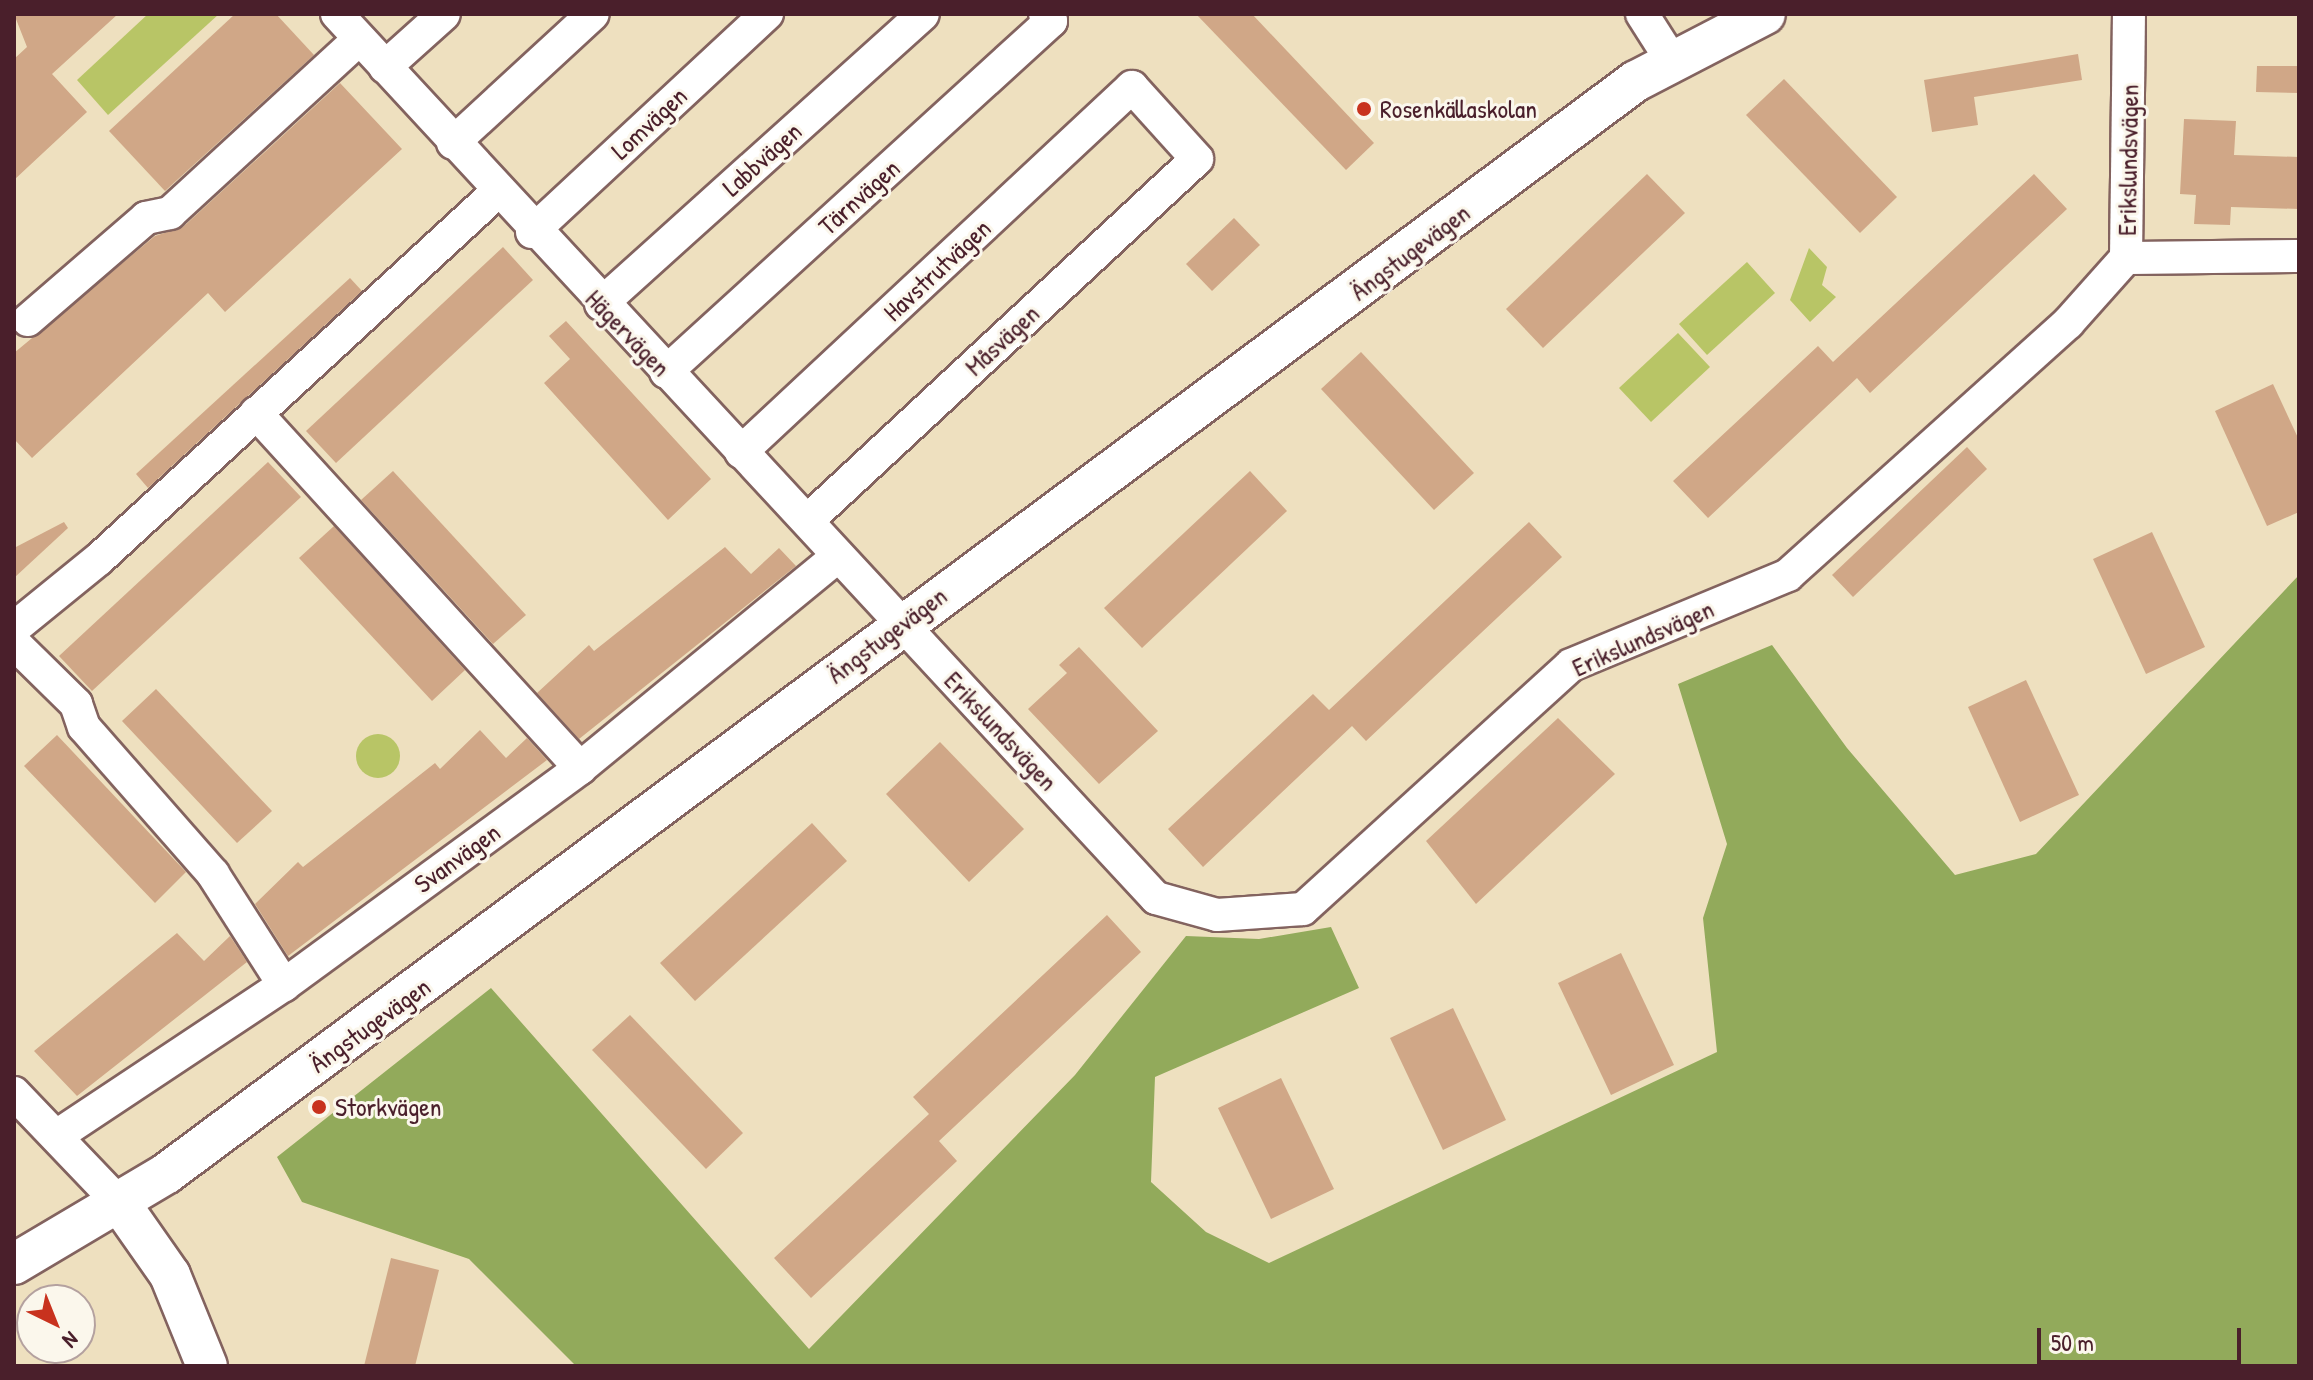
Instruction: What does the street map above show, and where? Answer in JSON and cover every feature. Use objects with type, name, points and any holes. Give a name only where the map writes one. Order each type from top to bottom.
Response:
[{"type":"street","name":"Hägervägen","points":[[337,14],[496,193],[807,521],[900,625]]},
{"type":"street","points":[[385,67],[444,14]]},
{"type":"street","points":[[453,143],[593,14]]},
{"type":"street","name":"Lomvägen","points":[[532,232],[767,14]]},
{"type":"street","name":"Labbvägen","points":[[601,304],[923,14]]},
{"type":"street","points":[[1642,14],[1670,58]]},
{"type":"street","name":"Ängstugevägen","points":[[14,1264],[121,1205],[900,625],[1670,58],[1765,14]]},
{"type":"street","name":"Erikslundsvägen","points":[[900,625],[1156,898],[1217,915],[1303,909],[1571,665],[1788,575],[2068,323],[2126,258],[2129,14]]},
{"type":"street","name":"Tärnvägen","points":[[666,372],[1048,18]]},
{"type":"street","points":[[28,320],[146,218],[170,213],[359,39]]},
{"type":"street","name":"Måsvägen","points":[[807,521],[1197,159],[1132,87]]},
{"type":"street","name":"Havstrutvägen","points":[[741,452],[1132,87]]},
{"type":"street","points":[[14,628],[256,413],[496,193]]},
{"type":"street","points":[[2126,258],[2299,256]]},
{"type":"street","points":[[256,413],[580,768]]},
{"type":"street","name":"Svanvägen","points":[[58,1135],[284,985],[580,768],[838,556]]},
{"type":"street","points":[[14,643],[76,704],[84,727],[213,874],[284,985]]},
{"type":"street","points":[[14,1093],[58,1135],[121,1205],[170,1275],[207,1366]]},
{"type":"green space","points":[[148,14],[219,14],[108,115],[77,80]]},
{"type":"green space","points":[[1809,248],[1827,267],[1822,285],[1836,297],[1810,322],[1790,300]]},
{"type":"green space","points":[[1747,262],[1775,293],[1707,355],[1679,324]]},
{"type":"green space","points":[[1678,333],[1710,367],[1651,422],[1619,388]]},
{"type":"green space","points":[[2299,575],[2299,1366],[576,1366],[469,1259],[302,1202],[277,1157],[491,988],[809,1349],[1075,1075],[1186,936],[1259,939],[1331,927],[1359,988],[1155,1077],[1151,1182],[1206,1232],[1269,1263],[1717,1052],[1703,918],[1727,844],[1678,684],[1772,645],[1847,748],[1955,875],[2036,854]]},
{"type":"green space","points":[[378,734],[393,741],[400,756],[393,771],[378,778],[363,771],[356,756],[363,741]]},
{"type":"building","points":[[14,14],[118,14],[52,74],[87,112],[14,180],[14,59],[27,47]]},
{"type":"building","points":[[235,14],[276,14],[314,55],[165,191],[109,131]]},
{"type":"building","points":[[1196,14],[1252,14],[1374,143],[1346,170]]},
{"type":"building","points":[[2078,54],[2082,80],[1974,97],[1978,125],[1932,132],[1924,80]]},
{"type":"building","points":[[2257,66],[2299,66],[2299,93],[2256,92]]},
{"type":"building","points":[[1784,79],[1897,197],[1860,233],[1746,115]]},
{"type":"building","points":[[340,83],[402,149],[225,312],[208,293],[32,458],[14,439],[14,353],[155,236],[183,227]]},
{"type":"building","points":[[2184,119],[2236,121],[2234,155],[2299,157],[2299,209],[2231,207],[2230,225],[2194,224],[2196,195],[2180,194]]},
{"type":"building","points":[[1647,174],[1685,213],[1543,348],[1506,309]]},
{"type":"building","points":[[2034,174],[2067,209],[1870,393],[1857,378],[1708,518],[1673,481],[1818,346],[1833,362]]},
{"type":"building","points":[[1234,218],[1260,245],[1212,291],[1186,264]]},
{"type":"building","points":[[503,247],[533,280],[336,463],[306,431]]},
{"type":"building","points":[[350,278],[362,291],[148,488],[136,474]]},
{"type":"building","points":[[566,321],[711,479],[668,520],[544,383],[570,359],[549,336]]},
{"type":"building","points":[[1361,352],[1474,473],[1434,510],[1321,389]]},
{"type":"building","points":[[2273,384],[2299,440],[2299,512],[2267,526],[2215,411]]},
{"type":"building","points":[[1967,447],[1987,469],[1853,597],[1832,575]]},
{"type":"building","points":[[268,462],[301,497],[92,691],[59,656]]},
{"type":"building","points":[[393,471],[526,615],[493,644],[361,500]]},
{"type":"building","points":[[1250,471],[1287,511],[1142,648],[1104,608]]},
{"type":"building","points":[[64,522],[68,528],[14,578],[14,548]]},
{"type":"building","points":[[1529,522],[1562,557],[1366,741],[1352,726],[1203,867],[1168,829],[1313,694],[1329,710]]},
{"type":"building","points":[[334,526],[465,670],[432,701],[299,558]]},
{"type":"building","points":[[2152,532],[2205,647],[2146,674],[2093,559]]},
{"type":"building","points":[[725,547],[751,574],[779,548],[796,566],[579,739],[537,693],[589,645],[594,651]]},
{"type":"building","points":[[1079,647],[1158,731],[1099,784],[1028,709],[1067,673],[1059,665]]},
{"type":"building","points":[[2026,680],[2079,795],[2020,822],[1968,707]]},
{"type":"building","points":[[156,689],[272,811],[237,843],[122,721]]},
{"type":"building","points":[[1558,718],[1615,774],[1476,904],[1426,841]]},
{"type":"building","points":[[480,730],[506,758],[527,738],[547,760],[288,956],[255,904],[298,862],[303,867],[435,763],[440,769]]},
{"type":"building","points":[[57,735],[186,872],[155,903],[24,766]]},
{"type":"building","points":[[940,742],[1024,829],[969,882],[886,794]]},
{"type":"building","points":[[812,823],[847,861],[695,1001],[660,963]]},
{"type":"building","points":[[1107,915],[1141,952],[939,1141],[957,1161],[811,1298],[774,1258],[929,1114],[913,1097]]},
{"type":"building","points":[[177,933],[204,961],[230,936],[247,962],[77,1096],[34,1051]]},
{"type":"building","points":[[1621,953],[1674,1065],[1611,1095],[1558,983]]},
{"type":"building","points":[[1453,1008],[1506,1120],[1443,1150],[1390,1038]]},
{"type":"building","points":[[630,1015],[743,1133],[706,1169],[592,1050]]},
{"type":"building","points":[[1281,1078],[1334,1189],[1271,1219],[1218,1108]]},
{"type":"building","points":[[391,1258],[439,1270],[415,1366],[364,1366]]},
{"type":"place","name":"Rosenkällaskolan","points":[[1364,109]]},
{"type":"place","name":"Storkvägen","points":[[319,1107]]}]
